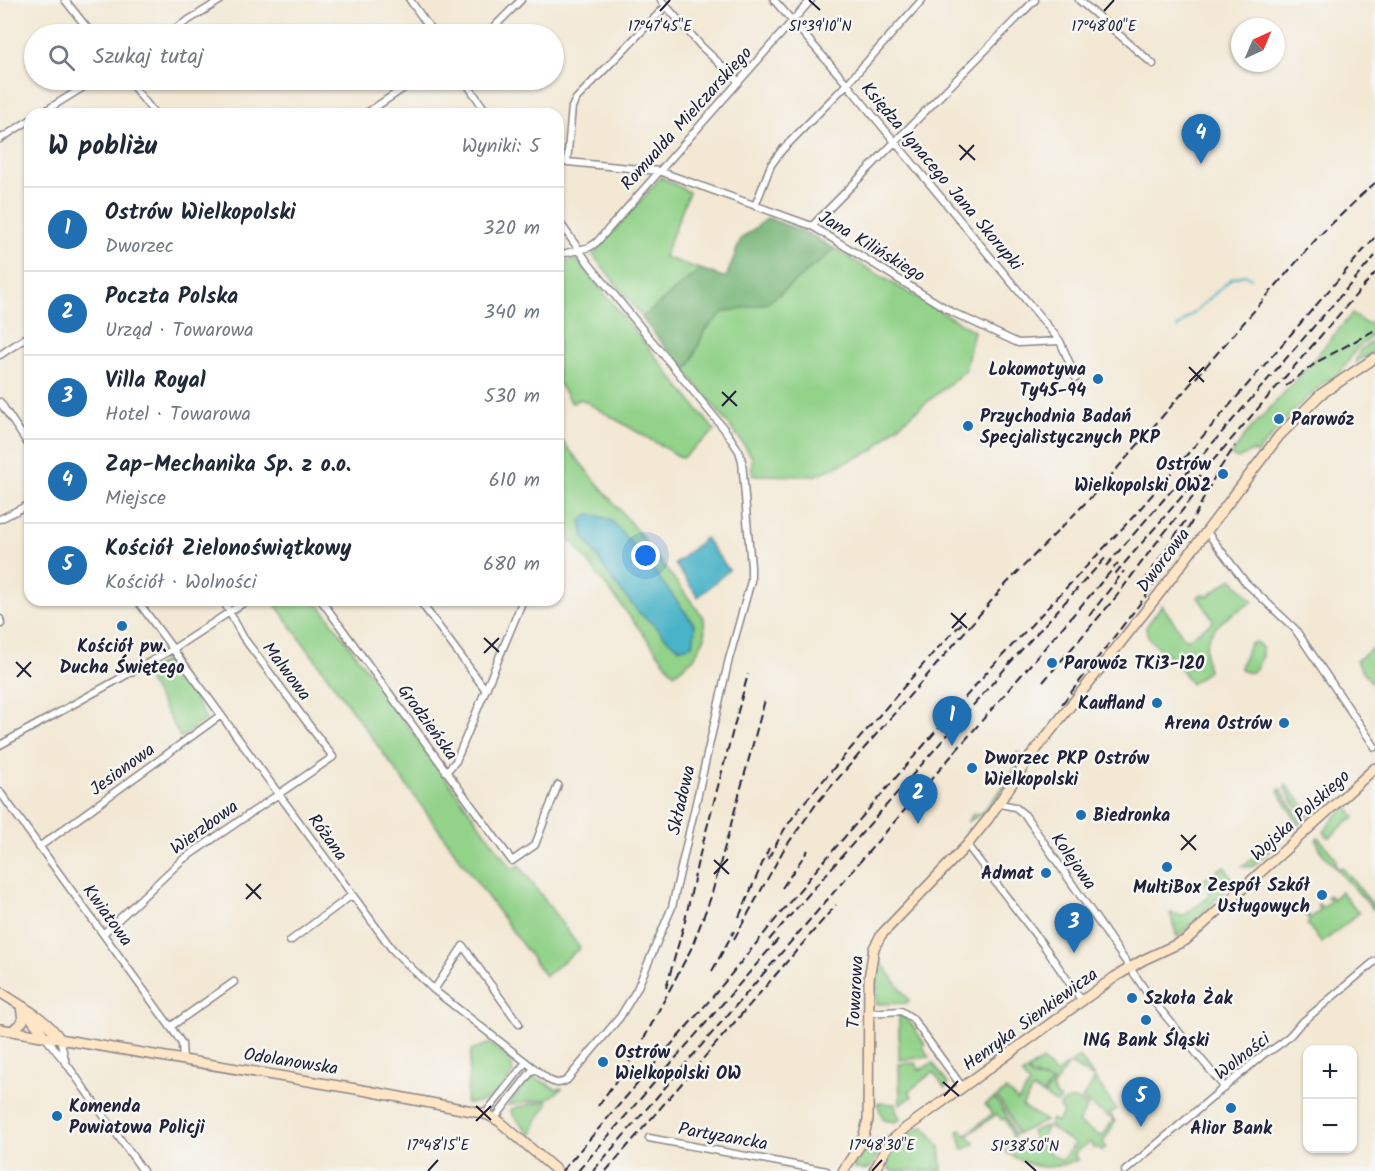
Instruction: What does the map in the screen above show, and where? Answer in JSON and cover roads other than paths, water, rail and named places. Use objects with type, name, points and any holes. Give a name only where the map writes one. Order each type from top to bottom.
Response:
[{"type":"main road","name":"Dworcowa","points":[[1000,804],[1030,757],[1279,436],[1306,407],[1338,382],[1375,358]]},
{"type":"main road","name":"Wojska Polskiego","points":[[1130,968],[1186,940],[1375,768]]},
{"type":"main road","name":"Towarowa","points":[[845,1171],[862,1142],[868,1120],[870,963],[878,940],[897,917],[967,845],[1000,804]]},
{"type":"main road","name":"Henryka Sienkiewicza","points":[[874,1171],[890,1142],[899,1134],[1130,968]]},
{"type":"main road","points":[[0,992],[47,1023],[60,1039]]},
{"type":"main road","points":[[12,1031],[23,1021],[21,1006]]},
{"type":"main road","points":[[21,1006],[45,1037]]},
{"type":"main road","name":"Odolanowska","points":[[0,1029],[385,1094],[490,1116],[557,1171]]},
{"type":"main road","points":[[845,1171],[854,1171]]},
{"type":"street","points":[[65,0],[84,24]]},
{"type":"street","points":[[182,24],[221,0]]},
{"type":"street","points":[[410,0],[427,24]]},
{"type":"street","points":[[497,24],[521,0]]},
{"type":"street","name":"Księdza Ignacego Jana Skorupki","points":[[774,0],[847,84],[1060,341],[1076,378]]},
{"type":"street","name":"Romualda Mielczarskiego","points":[[564,254],[590,247],[597,242],[811,0]]},
{"type":"street","points":[[755,206],[776,158],[847,84],[922,0]]},
{"type":"street","points":[[812,226],[1035,0]]},
{"type":"street","points":[[1080,0],[1153,64]]},
{"type":"street","points":[[567,162],[572,107],[576,99],[664,3],[701,46],[739,82]]},
{"type":"street","points":[[50,108],[79,90]]},
{"type":"street","points":[[136,90],[150,108]]},
{"type":"street","points":[[374,108],[401,90]]},
{"type":"street","points":[[471,90],[484,108]]},
{"type":"street","points":[[0,139],[24,124]]},
{"type":"street","name":"Jana Kilińskiego","points":[[564,162],[659,171],[812,226],[952,312],[1018,343],[1060,341]]},
{"type":"street","points":[[564,229],[579,250]]},
{"type":"street","name":"Składowa","points":[[534,1068],[554,1083],[561,1083],[574,1073],[620,1017],[637,989],[672,907],[729,659],[751,581],[742,461],[739,451],[725,430],[579,250]]},
{"type":"street","points":[[0,355],[24,339]]},
{"type":"street","points":[[0,402],[24,438]]},
{"type":"street","points":[[0,519],[24,507]]},
{"type":"street","points":[[1206,531],[1246,584],[1295,629],[1375,747]]},
{"type":"street","name":"Różana","points":[[141,606],[392,949],[434,990],[534,1068]]},
{"type":"street","name":"Malwowa","points":[[226,606],[243,637],[333,757]]},
{"type":"street","points":[[0,745],[173,650],[239,606]]},
{"type":"street","name":"Grodzieńska","points":[[325,606],[512,861],[534,845],[558,785]]},
{"type":"street","points":[[423,606],[485,689]]},
{"type":"street","points":[[446,772],[456,760],[518,606]]},
{"type":"street","name":"Jesionowa","points":[[39,847],[221,716]]},
{"type":"street","name":"Wierzbowa","points":[[103,934],[182,860],[333,757]]},
{"type":"street","name":"Kwiatowa","points":[[0,792],[171,1027],[182,1044],[183,1060]]},
{"type":"street","name":"Kolejowa","points":[[1000,804],[1015,807],[1025,815],[1150,997],[1225,1088]]},
{"type":"street","points":[[967,845],[1044,946],[1082,1001]]},
{"type":"street","points":[[290,941],[352,895]]},
{"type":"street","points":[[434,990],[463,946],[519,1024]]},
{"type":"street","name":"Wolności","points":[[1125,1171],[1265,1053],[1275,1049],[1299,1025],[1375,961]]},
{"type":"street","points":[[171,1027],[234,982]]},
{"type":"street","points":[[869,1013],[901,1011],[907,1014],[963,1088]]},
{"type":"street","points":[[45,1037],[143,1171]]},
{"type":"street","points":[[60,1039],[66,1063]]},
{"type":"street","points":[[490,1116],[526,1062]]},
{"type":"street","points":[[490,1116],[534,1068]]},
{"type":"street","name":"Partyzancka","points":[[649,1138],[827,1171]]},
{"type":"water","points":[[589,514],[613,522],[651,567],[695,625],[694,641],[691,646],[680,648],[668,640],[639,613],[612,580],[584,537],[581,521]]},
{"type":"water","points":[[705,538],[729,570],[698,597],[675,564]]},
{"type":"waterway","points":[[1177,328],[1232,278],[1245,275],[1251,278]]},
{"type":"railway","points":[[1359,197],[1375,183]]},
{"type":"railway","points":[[734,939],[784,849],[817,803],[1006,584],[1101,487],[1319,236],[1365,192]]},
{"type":"railway","points":[[562,1171],[987,672],[1133,517],[1375,237]]},
{"type":"railway","points":[[1106,566],[1375,256]]},
{"type":"railway","points":[[1115,574],[1375,273]]},
{"type":"railway","points":[[1286,386],[1317,362],[1375,330]]},
{"type":"railway","points":[[1062,704],[1152,588],[1184,537],[1216,474],[1235,446]]},
{"type":"railway","points":[[1043,682],[1116,597],[1204,483]]},
{"type":"railway","points":[[1143,583],[1185,521]]},
{"type":"railway","points":[[769,940],[1016,656],[1108,555]]},
{"type":"railway","points":[[593,1171],[1118,563]]},
{"type":"railway","points":[[1089,616],[1124,571]]},
{"type":"railway","points":[[768,859],[784,830],[802,805],[934,652],[964,621]]},
{"type":"railway","points":[[666,988],[748,674]]},
{"type":"railway","points":[[598,1106],[638,1050],[691,949],[711,897],[765,700]]},
{"type":"railway","points":[[739,917],[769,848]]},
{"type":"railway","points":[[782,888],[808,850]]},
{"type":"railway","points":[[606,1171],[836,905]]},
{"type":"railway","points":[[712,971],[734,931]]},
{"type":"railway","points":[[578,1171],[781,936]]},
{"type":"place","name":"Zap-Mechanika Sp. z o.o.","points":[[1201,164]]},
{"type":"place","name":"Lokomotywa Ty45-94","points":[[1098,379]]},
{"type":"place","name":"Parowóz","points":[[1279,419]]},
{"type":"place","name":"Przychodnia Badań Specjalistycznych PKP","points":[[968,426]]},
{"type":"place","name":"Ostrów Wielkopolski OW2","points":[[1223,474]]},
{"type":"place","name":"Kościół pw. Ducha Świętego","points":[[122,626]]},
{"type":"place","name":"Parowóz TKi3-120","points":[[1052,663]]},
{"type":"place","name":"Kaufland","points":[[1157,703]]},
{"type":"place","name":"Arena Ostrów","points":[[1284,723]]},
{"type":"place","name":"Ostrów Wielkopolski","points":[[952,746]]},
{"type":"place","name":"Dworzec PKP Ostrów Wielkopolski","points":[[972,768]]},
{"type":"place","name":"Biedronka","points":[[1081,815]]},
{"type":"place","name":"Poczta Polska","points":[[918,824]]},
{"type":"place","name":"MultiBox","points":[[1167,867]]},
{"type":"place","name":"Admat","points":[[1046,873]]},
{"type":"place","name":"Zespół Szkół Usługowych","points":[[1322,895]]},
{"type":"place","name":"Villa Royal","points":[[1074,953]]},
{"type":"place","name":"Szkoła Żak","points":[[1132,998]]},
{"type":"place","name":"ING Bank Śląski","points":[[1146,1020]]},
{"type":"place","name":"Ostrów Wielkopolski OW","points":[[603,1062]]},
{"type":"place","name":"Alior Bank","points":[[1231,1108]]},
{"type":"place","name":"Komenda Powiatowa Policji","points":[[57,1116]]},
{"type":"place","name":"Kościół Zielonoświątkowy","points":[[1141,1127]]}]
